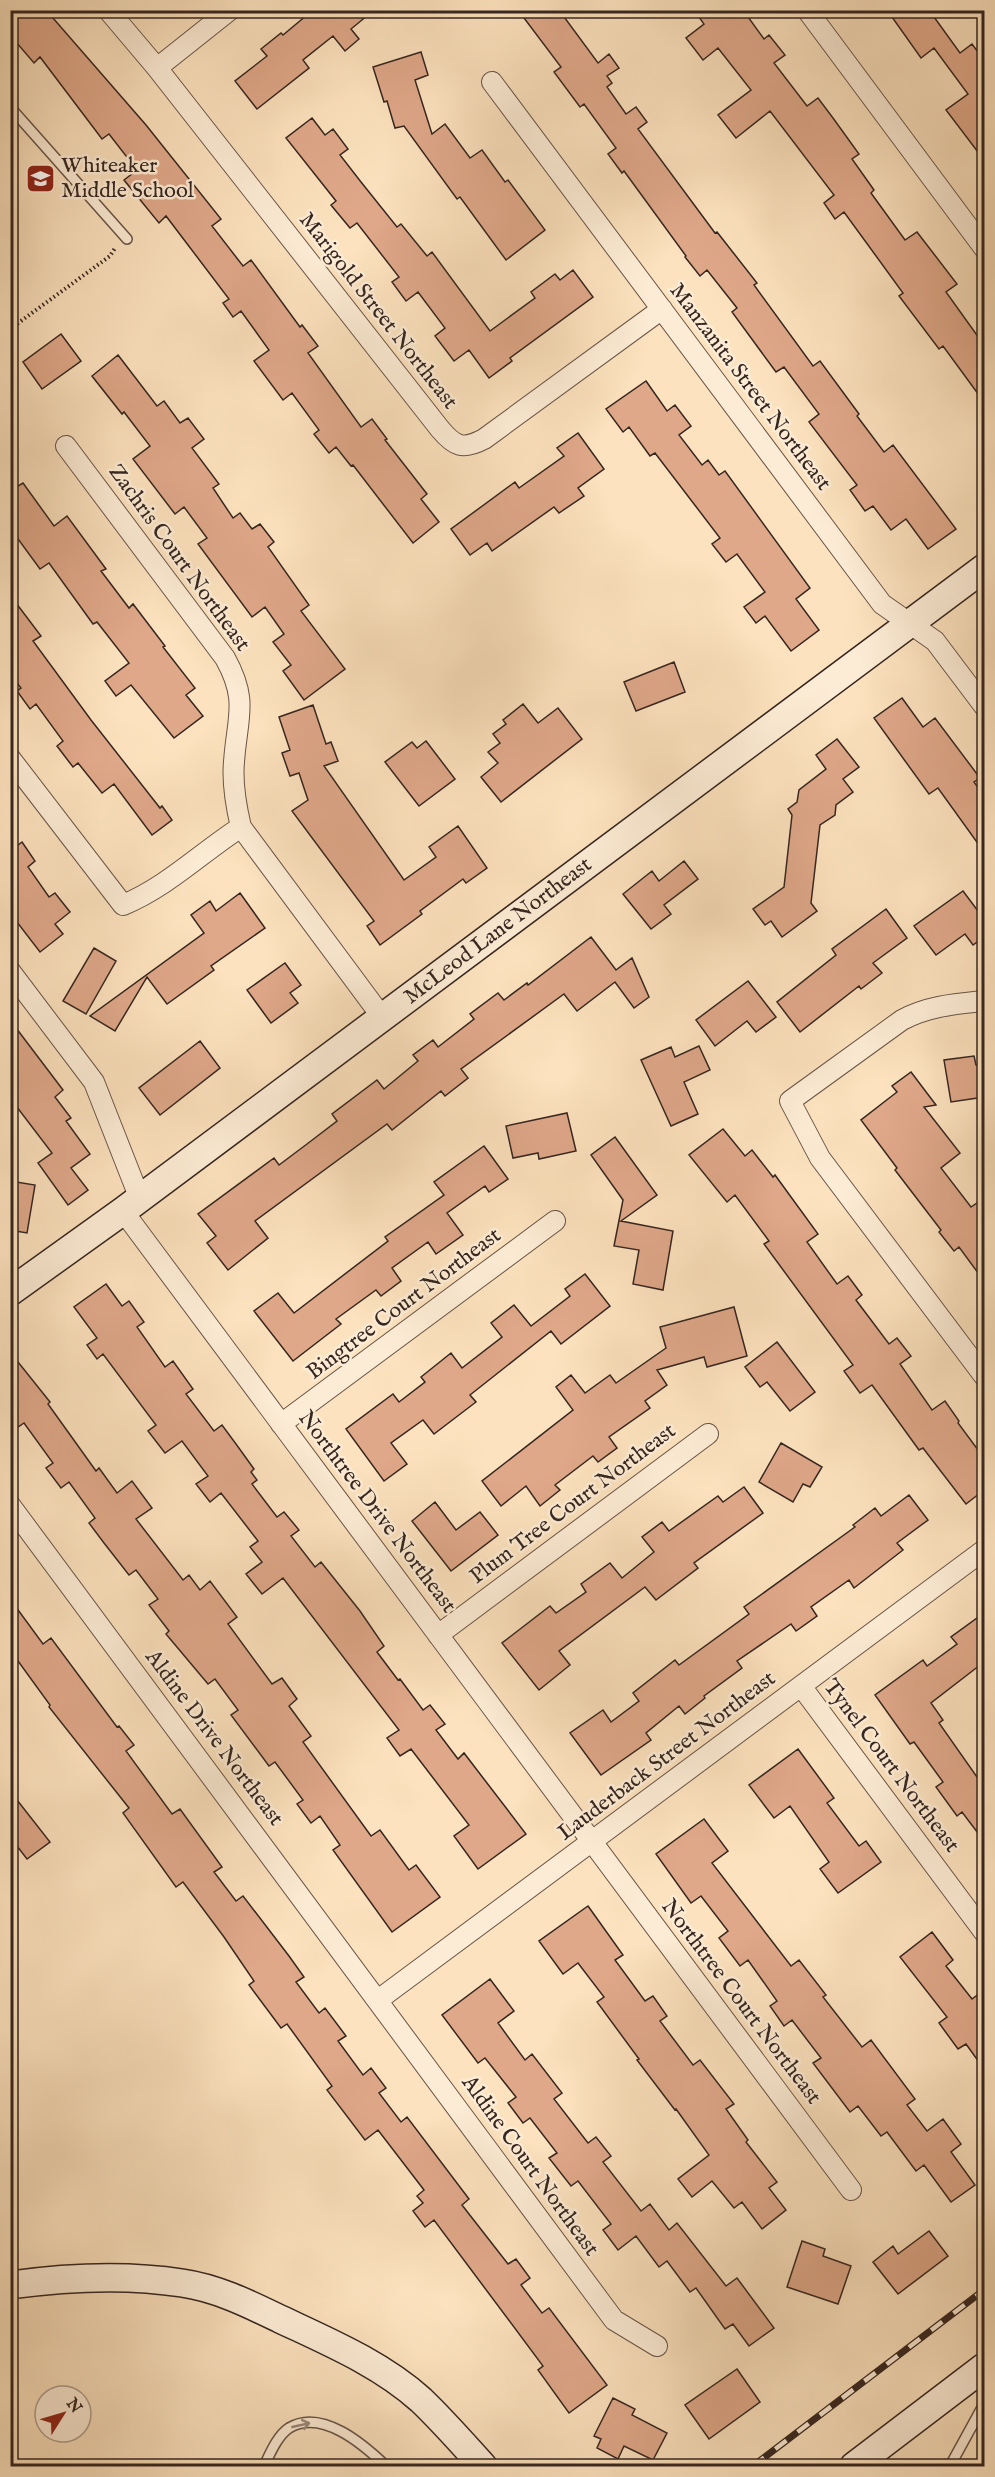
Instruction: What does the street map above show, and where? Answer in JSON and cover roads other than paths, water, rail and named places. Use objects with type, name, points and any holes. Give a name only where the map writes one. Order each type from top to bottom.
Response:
[{"type":"street","name":"Marigold Street Northeast","points":[[108,10],[157,68],[440,429],[449,440],[460,446],[472,446],[484,439],[662,309]]},
{"type":"street","points":[[157,68],[230,10]]},
{"type":"street","points":[[807,10],[984,248]]},
{"type":"street","name":"Manzanita Street Northeast","points":[[492,82],[882,604],[936,641],[984,706]]},
{"type":"street","name":"Zachris Court Northeast","points":[[66,446],[225,658],[235,676],[241,696],[240,723],[234,762],[236,803],[241,826],[382,1017]]},
{"type":"street","name":"McLeod Lane Northeast","points":[[10,1292],[131,1205],[984,568]]},
{"type":"street","points":[[10,758],[123,905],[147,895],[241,826]]},
{"type":"street","name":"Northtree Drive Northeast","points":[[10,971],[94,1082],[131,1205],[281,1424],[592,1842]]},
{"type":"street","points":[[984,1001],[941,1006],[920,1011],[902,1020],[790,1101],[820,1158],[984,1376]]},
{"type":"street","name":"Bingtree Court Northeast","points":[[281,1424],[555,1221]]},
{"type":"street","name":"Plum Tree Court Northeast","points":[[438,1635],[708,1434]]},
{"type":"street","name":"Aldine Drive Northeast","points":[[10,1505],[378,2000]]},
{"type":"street","name":"Lauderback Street Northeast","points":[[378,2000],[984,1550]]},
{"type":"street","name":"Tynel Court Northeast","points":[[801,1686],[984,1932]]},
{"type":"street","name":"Northtree Court Northeast","points":[[592,1842],[851,2190]]},
{"type":"street","name":"Aldine Court Northeast","points":[[378,2000],[614,2320],[657,2346]]},
{"type":"street","points":[[10,2285],[80,2278],[134,2278],[184,2283],[223,2294],[323,2339],[388,2375],[420,2399],[483,2466]]},
{"type":"street","points":[[854,2466],[984,2367]]},
{"type":"lane","points":[[10,107],[127,239]]},
{"type":"lane","points":[[950,2466],[984,2404]]},
{"type":"lane","points":[[264,2466],[276,2442],[289,2429],[303,2423],[318,2423],[336,2429],[386,2466]]},
{"type":"railway","points":[[753,2466],[984,2290]]},
{"type":"place","name":"Whiteaker Middle School","points":[[40,179]]}]
